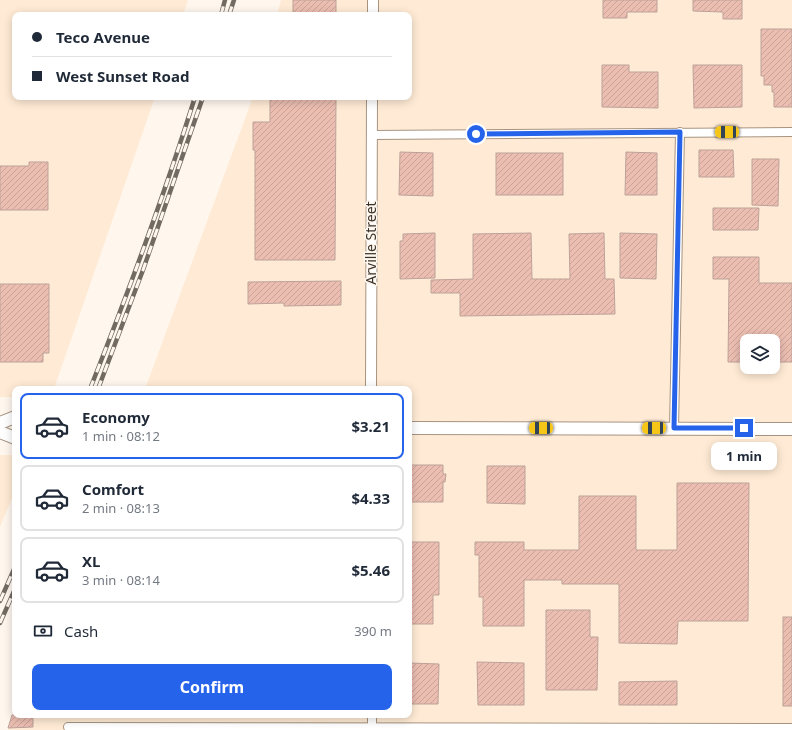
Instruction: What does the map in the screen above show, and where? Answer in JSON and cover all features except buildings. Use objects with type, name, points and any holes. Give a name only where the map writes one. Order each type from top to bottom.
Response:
[{"type":"main road","points":[[0,423],[12,418]]},
{"type":"main road","points":[[412,428],[792,429]]},
{"type":"main road","points":[[0,432],[12,437]]},
{"type":"street","points":[[373,0],[373,12]]},
{"type":"street","name":"Arville Street","points":[[370,386],[372,100]]},
{"type":"street","points":[[674,428],[680,132]]},
{"type":"street","points":[[371,135],[792,132]]},
{"type":"street","points":[[372,718],[372,727]]},
{"type":"street","points":[[68,727],[792,728]]},
{"type":"shaded area","points":[[0,0],[188,0],[184,12],[12,12],[12,100],[154,100],[55,386],[12,386],[12,397],[0,397]]},
{"type":"shaded area","points":[[281,0],[792,0],[792,730],[8,730],[13,718],[412,718],[412,386],[146,386],[252,100],[412,100],[412,12],[278,12]]},
{"type":"shaded area","points":[[0,455],[12,455],[12,498],[0,527]]},
{"type":"railway","points":[[222,12],[225,0]]},
{"type":"railway","points":[[230,12],[234,0]]},
{"type":"railway","points":[[91,386],[145,244],[194,100]]},
{"type":"railway","points":[[99,386],[143,270],[202,100]]},
{"type":"railway","points":[[0,601],[12,574]]},
{"type":"railway","points":[[0,623],[12,596]]},
{"type":"route","points":[[476,134],[680,132],[674,428],[744,428]]}]
